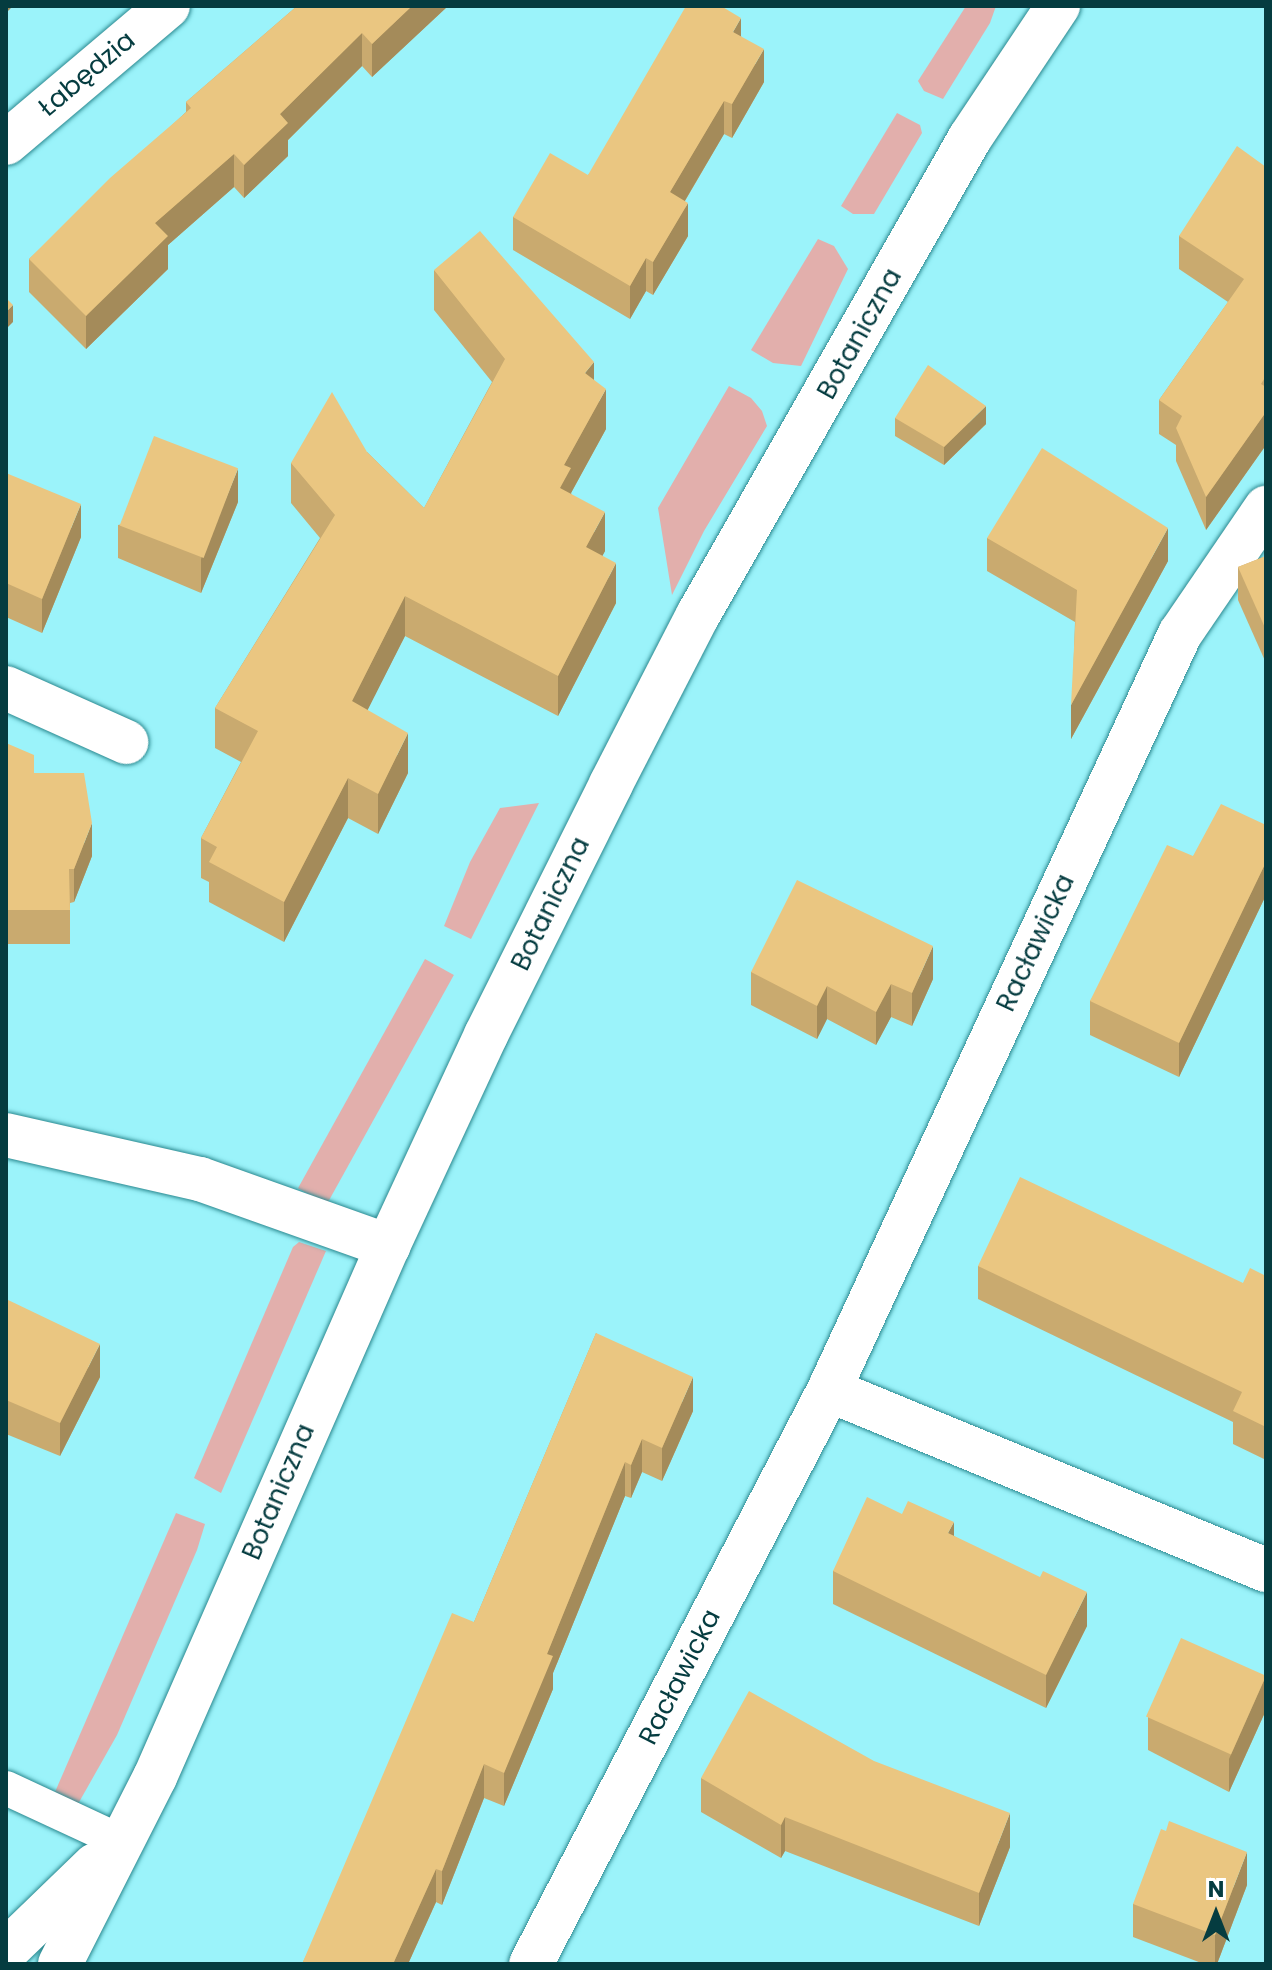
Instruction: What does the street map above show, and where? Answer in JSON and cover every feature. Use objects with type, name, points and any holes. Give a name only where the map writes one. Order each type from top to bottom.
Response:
[{"type":"street","name":"Łabędzia","points":[[6,143],[168,6]]},
{"type":"street","name":"Botaniczna","points":[[60,1964],[155,1777],[388,1246],[486,1035],[698,615],[970,138],[1058,6]]},
{"type":"street","name":"Racławicka","points":[[531,1964],[829,1390],[1180,634],[1266,508]]},
{"type":"street","points":[[6,688],[126,742]]},
{"type":"street","points":[[6,1135],[200,1179],[388,1246]]},
{"type":"street","points":[[829,1390],[1266,1570]]},
{"type":"street","name":"Botaniczna","points":[[6,1951],[120,1841]]},
{"type":"lane","points":[[6,1788],[120,1841]]},
{"type":"shaded area","points":[[966,6],[996,6],[990,23],[943,99],[924,91],[918,81]]},
{"type":"shaded area","points":[[897,113],[920,125],[922,133],[874,214],[853,214],[841,206]]},
{"type":"shaded area","points":[[818,239],[834,246],[848,269],[801,366],[773,363],[751,350]]},
{"type":"shaded area","points":[[729,386],[751,398],[762,411],[767,426],[704,531],[672,595],[658,508]]},
{"type":"shaded area","points":[[539,803],[471,939],[444,926],[470,862],[500,808]]},
{"type":"shaded area","points":[[425,959],[454,975],[327,1204],[298,1188]]},
{"type":"shaded area","points":[[299,1242],[326,1251],[221,1493],[194,1478],[293,1247]]},
{"type":"shaded area","points":[[176,1513],[205,1524],[197,1550],[117,1735],[78,1804],[55,1792]]},
{"type":"building","points":[[297,6],[412,6],[372,44],[362,33],[280,114],[288,123],[244,165],[234,154],[155,223],[168,236],[86,316],[29,259],[110,178],[191,108],[186,102]]},
{"type":"building","points":[[686,6],[721,6],[741,18],[733,32],[764,49],[732,104],[724,101],[670,192],[688,203],[653,262],[646,258],[630,286],[513,217],[550,153],[588,175]]},
{"type":"building","points":[[1237,146],[1266,167],[1266,376],[1261,384],[1266,387],[1266,412],[1206,497],[1176,428],[1182,416],[1159,400],[1244,279],[1179,236]]},
{"type":"building","points":[[480,231],[594,362],[585,373],[606,389],[564,465],[571,468],[560,488],[605,512],[586,547],[616,563],[558,676],[405,596],[352,701],[408,733],[378,794],[348,778],[284,902],[209,862],[217,847],[201,838],[258,731],[215,708],[335,515],[291,463],[332,392],[367,452],[424,508],[505,359],[434,270]]},
{"type":"building","points":[[6,298],[13,305],[6,312]]},
{"type":"building","points":[[928,365],[986,406],[944,447],[895,418]]},
{"type":"building","points":[[154,436],[238,468],[204,558],[120,526]]},
{"type":"building","points":[[1042,448],[1168,528],[1071,705],[1077,590],[987,538]]},
{"type":"building","points":[[6,473],[81,504],[42,599],[6,583]]},
{"type":"building","points":[[1266,556],[1266,630],[1238,567]]},
{"type":"building","points":[[6,743],[34,755],[34,773],[84,773],[92,823],[74,869],[69,869],[70,910],[6,910]]},
{"type":"building","points":[[1221,804],[1266,825],[1266,862],[1179,1043],[1090,1001],[1167,845],[1193,856]]},
{"type":"building","points":[[797,880],[933,946],[912,993],[891,984],[876,1012],[827,986],[817,1006],[751,972]]},
{"type":"building","points":[[1020,1177],[1243,1283],[1250,1268],[1266,1276],[1266,1427],[1233,1411],[1242,1392],[978,1266]]},
{"type":"building","points":[[6,1299],[100,1344],[60,1423],[6,1400]]},
{"type":"building","points":[[596,1333],[693,1377],[662,1448],[642,1439],[631,1465],[625,1462],[547,1654],[553,1656],[504,1773],[484,1764],[442,1871],[436,1869],[393,1964],[302,1964],[452,1613],[474,1622]]},
{"type":"building","points":[[867,1497],[902,1514],[908,1501],[954,1522],[948,1533],[1040,1577],[1043,1571],[1087,1592],[1046,1675],[833,1571]]},
{"type":"building","points":[[1181,1638],[1266,1676],[1231,1754],[1146,1717]]},
{"type":"building","points":[[749,1691],[874,1761],[1010,1813],[979,1893],[785,1817],[781,1825],[701,1778]]},
{"type":"building","points":[[1169,1821],[1247,1852],[1215,1935],[1133,1904],[1161,1829],[1166,1831]]}]
